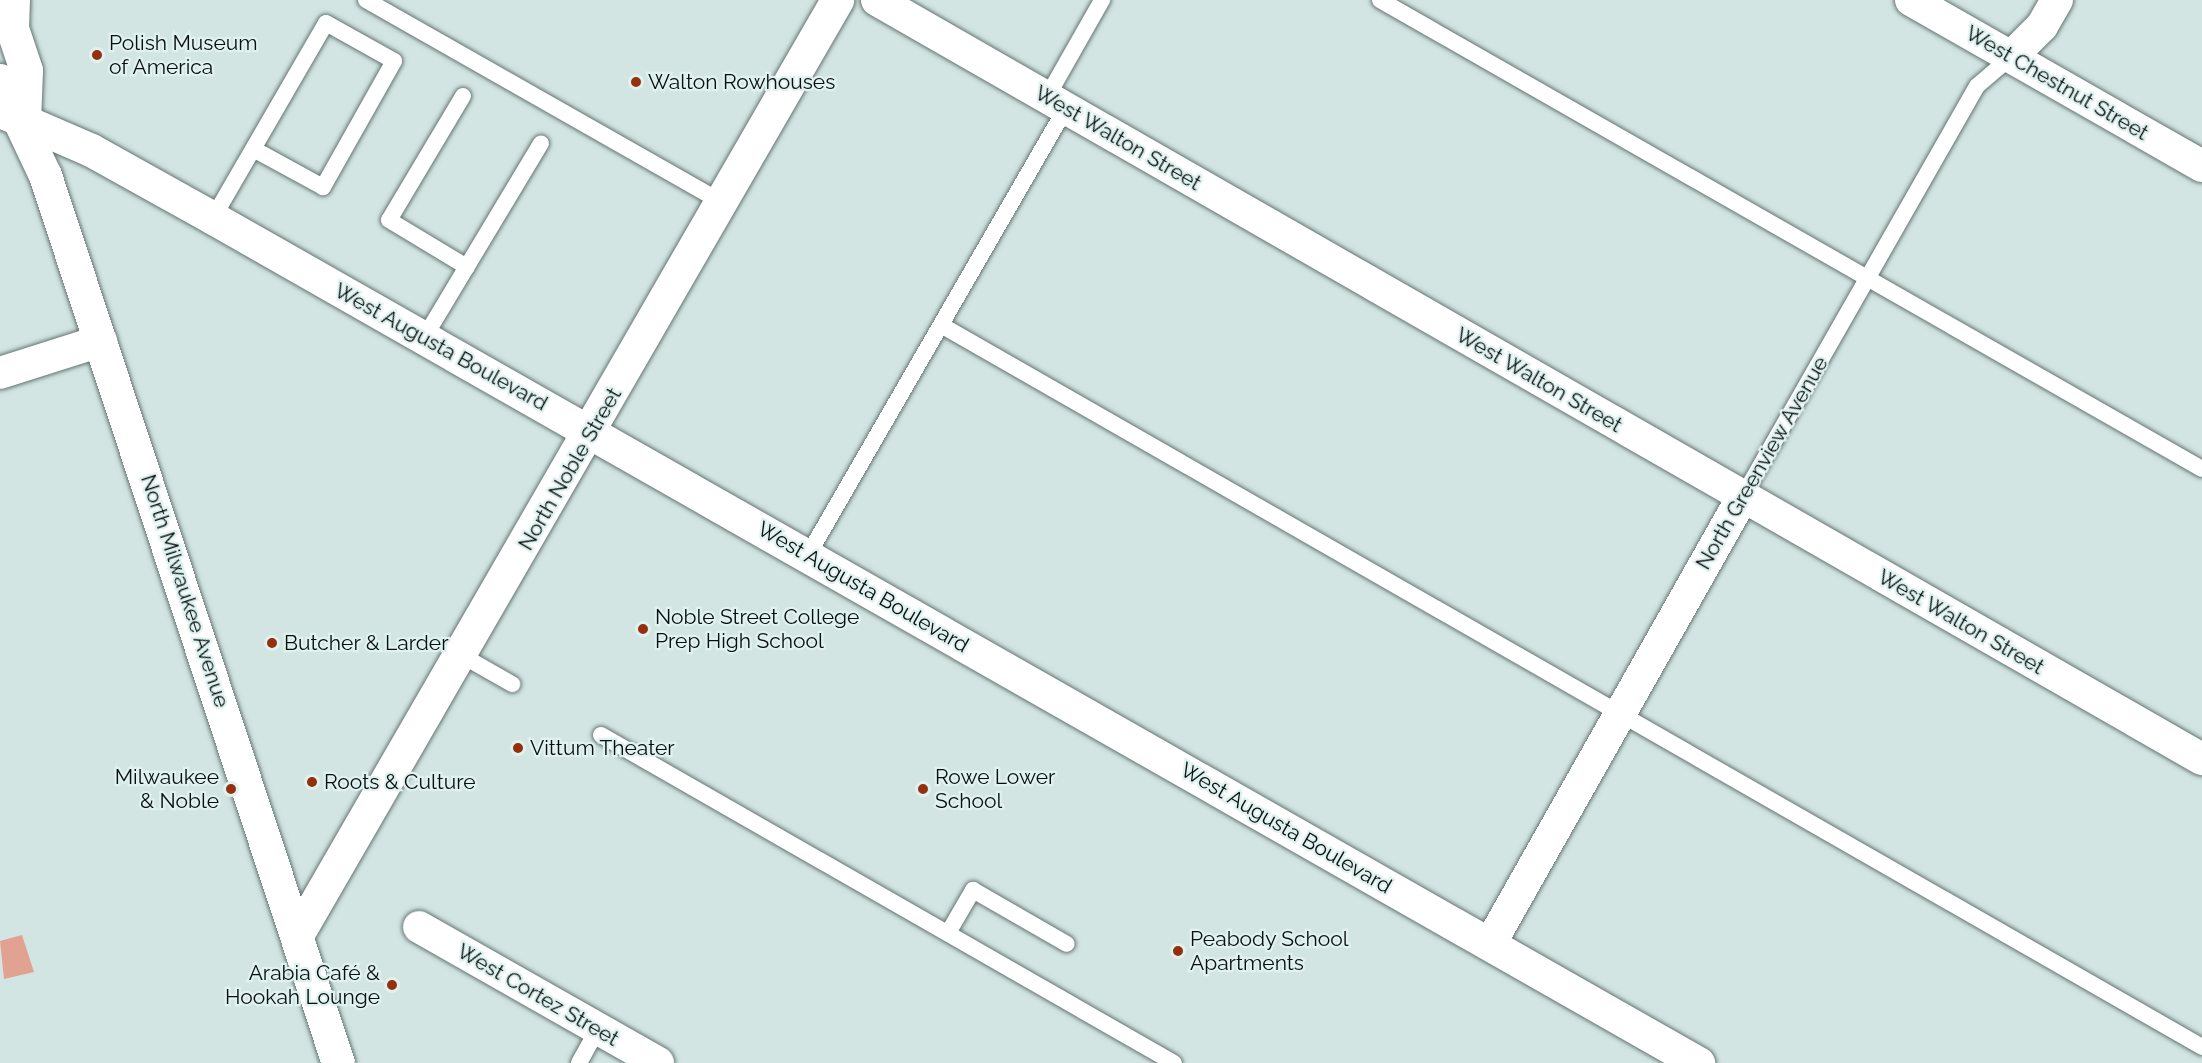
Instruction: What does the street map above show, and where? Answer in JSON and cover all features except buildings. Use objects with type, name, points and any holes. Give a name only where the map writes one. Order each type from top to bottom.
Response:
[{"type":"street","name":"North Noble Street","points":[[297,934],[592,432],[837,0]]},
{"type":"street","name":"West Walton Street","points":[[877,0],[2202,759]]},
{"type":"street","name":"West Chestnut Street","points":[[1911,0],[2202,166]]},
{"type":"street","name":"North Greenview Avenue","points":[[2011,57],[2042,26],[2057,0]]},
{"type":"street","name":"North Milwaukee Avenue","points":[[9,9],[26,70],[12,116]]},
{"type":"street","name":"North Milwaukee Avenue","points":[[0,80],[100,341],[338,1063]]},
{"type":"street","name":"West Augusta Boulevard","points":[[12,116],[92,150],[592,432],[1698,1063]]},
{"type":"street","points":[[0,373],[100,341]]},
{"type":"street","name":"North Greenview Avenue","points":[[1490,944],[1743,498]]},
{"type":"street","name":"West Cortez Street","points":[[419,927],[658,1063]]},
{"type":"lane","points":[[366,0],[722,202]]},
{"type":"lane","points":[[808,555],[941,325],[1057,102],[1102,0]]},
{"type":"lane","points":[[1380,0],[2202,469]]},
{"type":"lane","points":[[213,218],[255,150],[326,22],[394,61],[323,188],[255,150]]},
{"type":"lane","name":"North Greenview Avenue","points":[[1743,498],[1977,86],[2011,57]]},
{"type":"lane","points":[[463,96],[389,220],[467,267]]},
{"type":"lane","points":[[424,338],[541,143]]},
{"type":"lane","points":[[941,325],[2202,1047]]},
{"type":"lane","points":[[461,655],[512,684]]},
{"type":"lane","points":[[601,735],[1174,1063]]},
{"type":"lane","points":[[948,933],[973,890],[1067,944]]},
{"type":"lane","points":[[579,1063],[598,1029]]},
{"type":"shaded area","points":[[22,935],[34,972],[4,979],[0,941]]},
{"type":"place","name":"Polish Museum of America","points":[[97,55]]},
{"type":"place","name":"Walton Rowhouses","points":[[636,82]]},
{"type":"place","name":"Noble Street College Prep High School","points":[[643,629]]},
{"type":"place","name":"Butcher & Larder","points":[[272,643]]},
{"type":"place","name":"Vittum Theater","points":[[518,748]]},
{"type":"place","name":"Roots & Culture","points":[[312,782]]},
{"type":"place","name":"Milwaukee & Noble","points":[[231,789]]},
{"type":"place","name":"Rowe Lower School","points":[[923,789]]},
{"type":"place","name":"Peabody School Apartments","points":[[1178,951]]},
{"type":"place","name":"Arabia Café & Hookah Lounge","points":[[392,985]]}]
